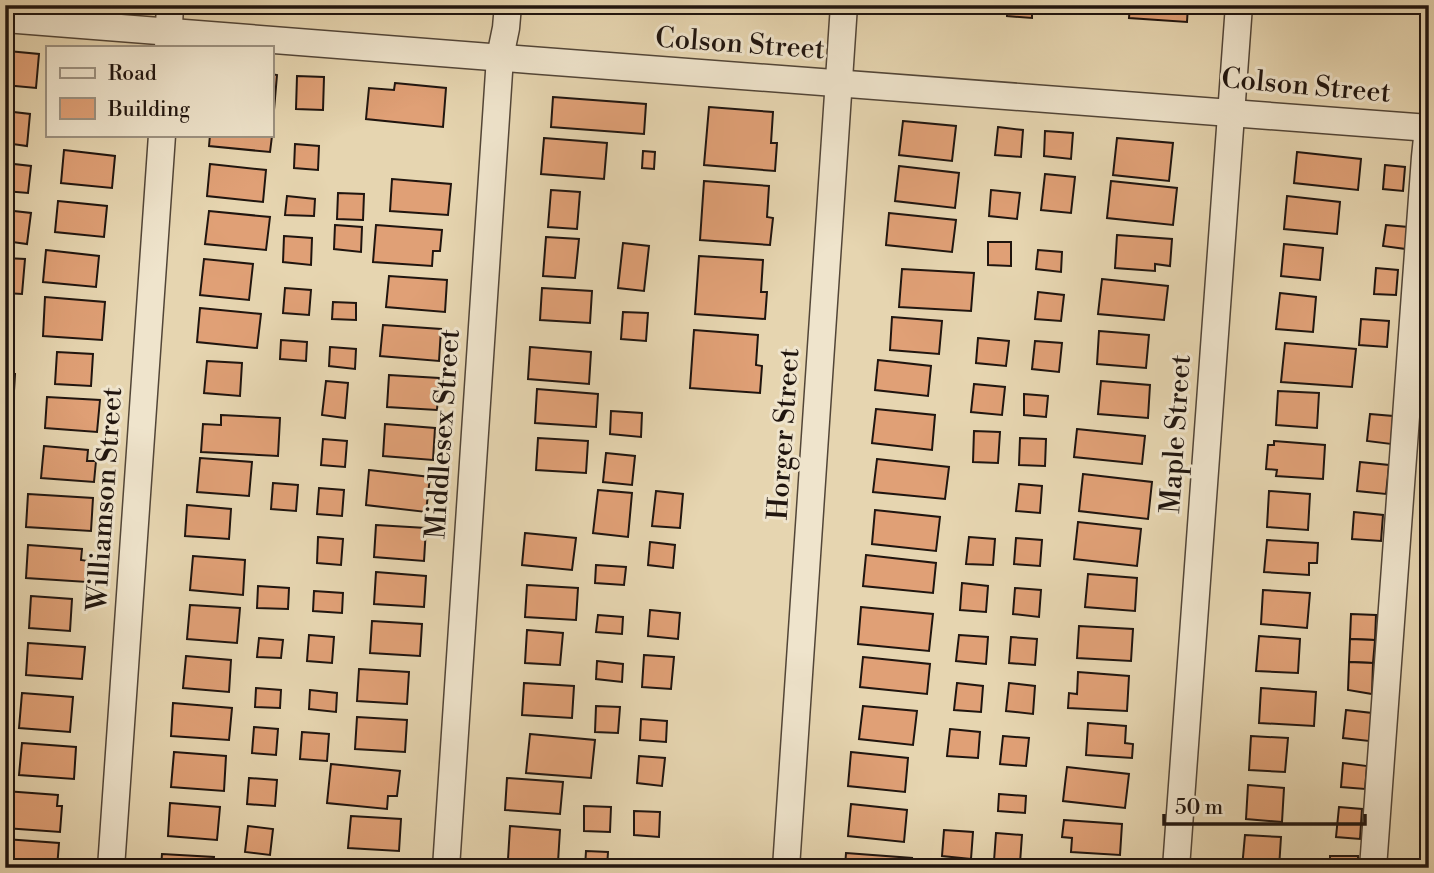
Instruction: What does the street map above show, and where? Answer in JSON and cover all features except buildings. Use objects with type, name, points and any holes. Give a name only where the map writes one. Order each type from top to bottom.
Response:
[{"type":"street","name":"Middlesex Street","points":[[446,868],[500,57],[508,5]]},
{"type":"street","name":"Horger Street","points":[[786,868],[844,5]]},
{"type":"street","name":"Maple Street","points":[[1176,868],[1239,5]]},
{"type":"street","name":"Colson Street","points":[[5,19],[169,28],[500,57],[1429,128]]},
{"type":"street","points":[[1373,868],[1424,157],[1429,128]]},
{"type":"street","name":"Williamson Street","points":[[111,868],[162,136]]}]
